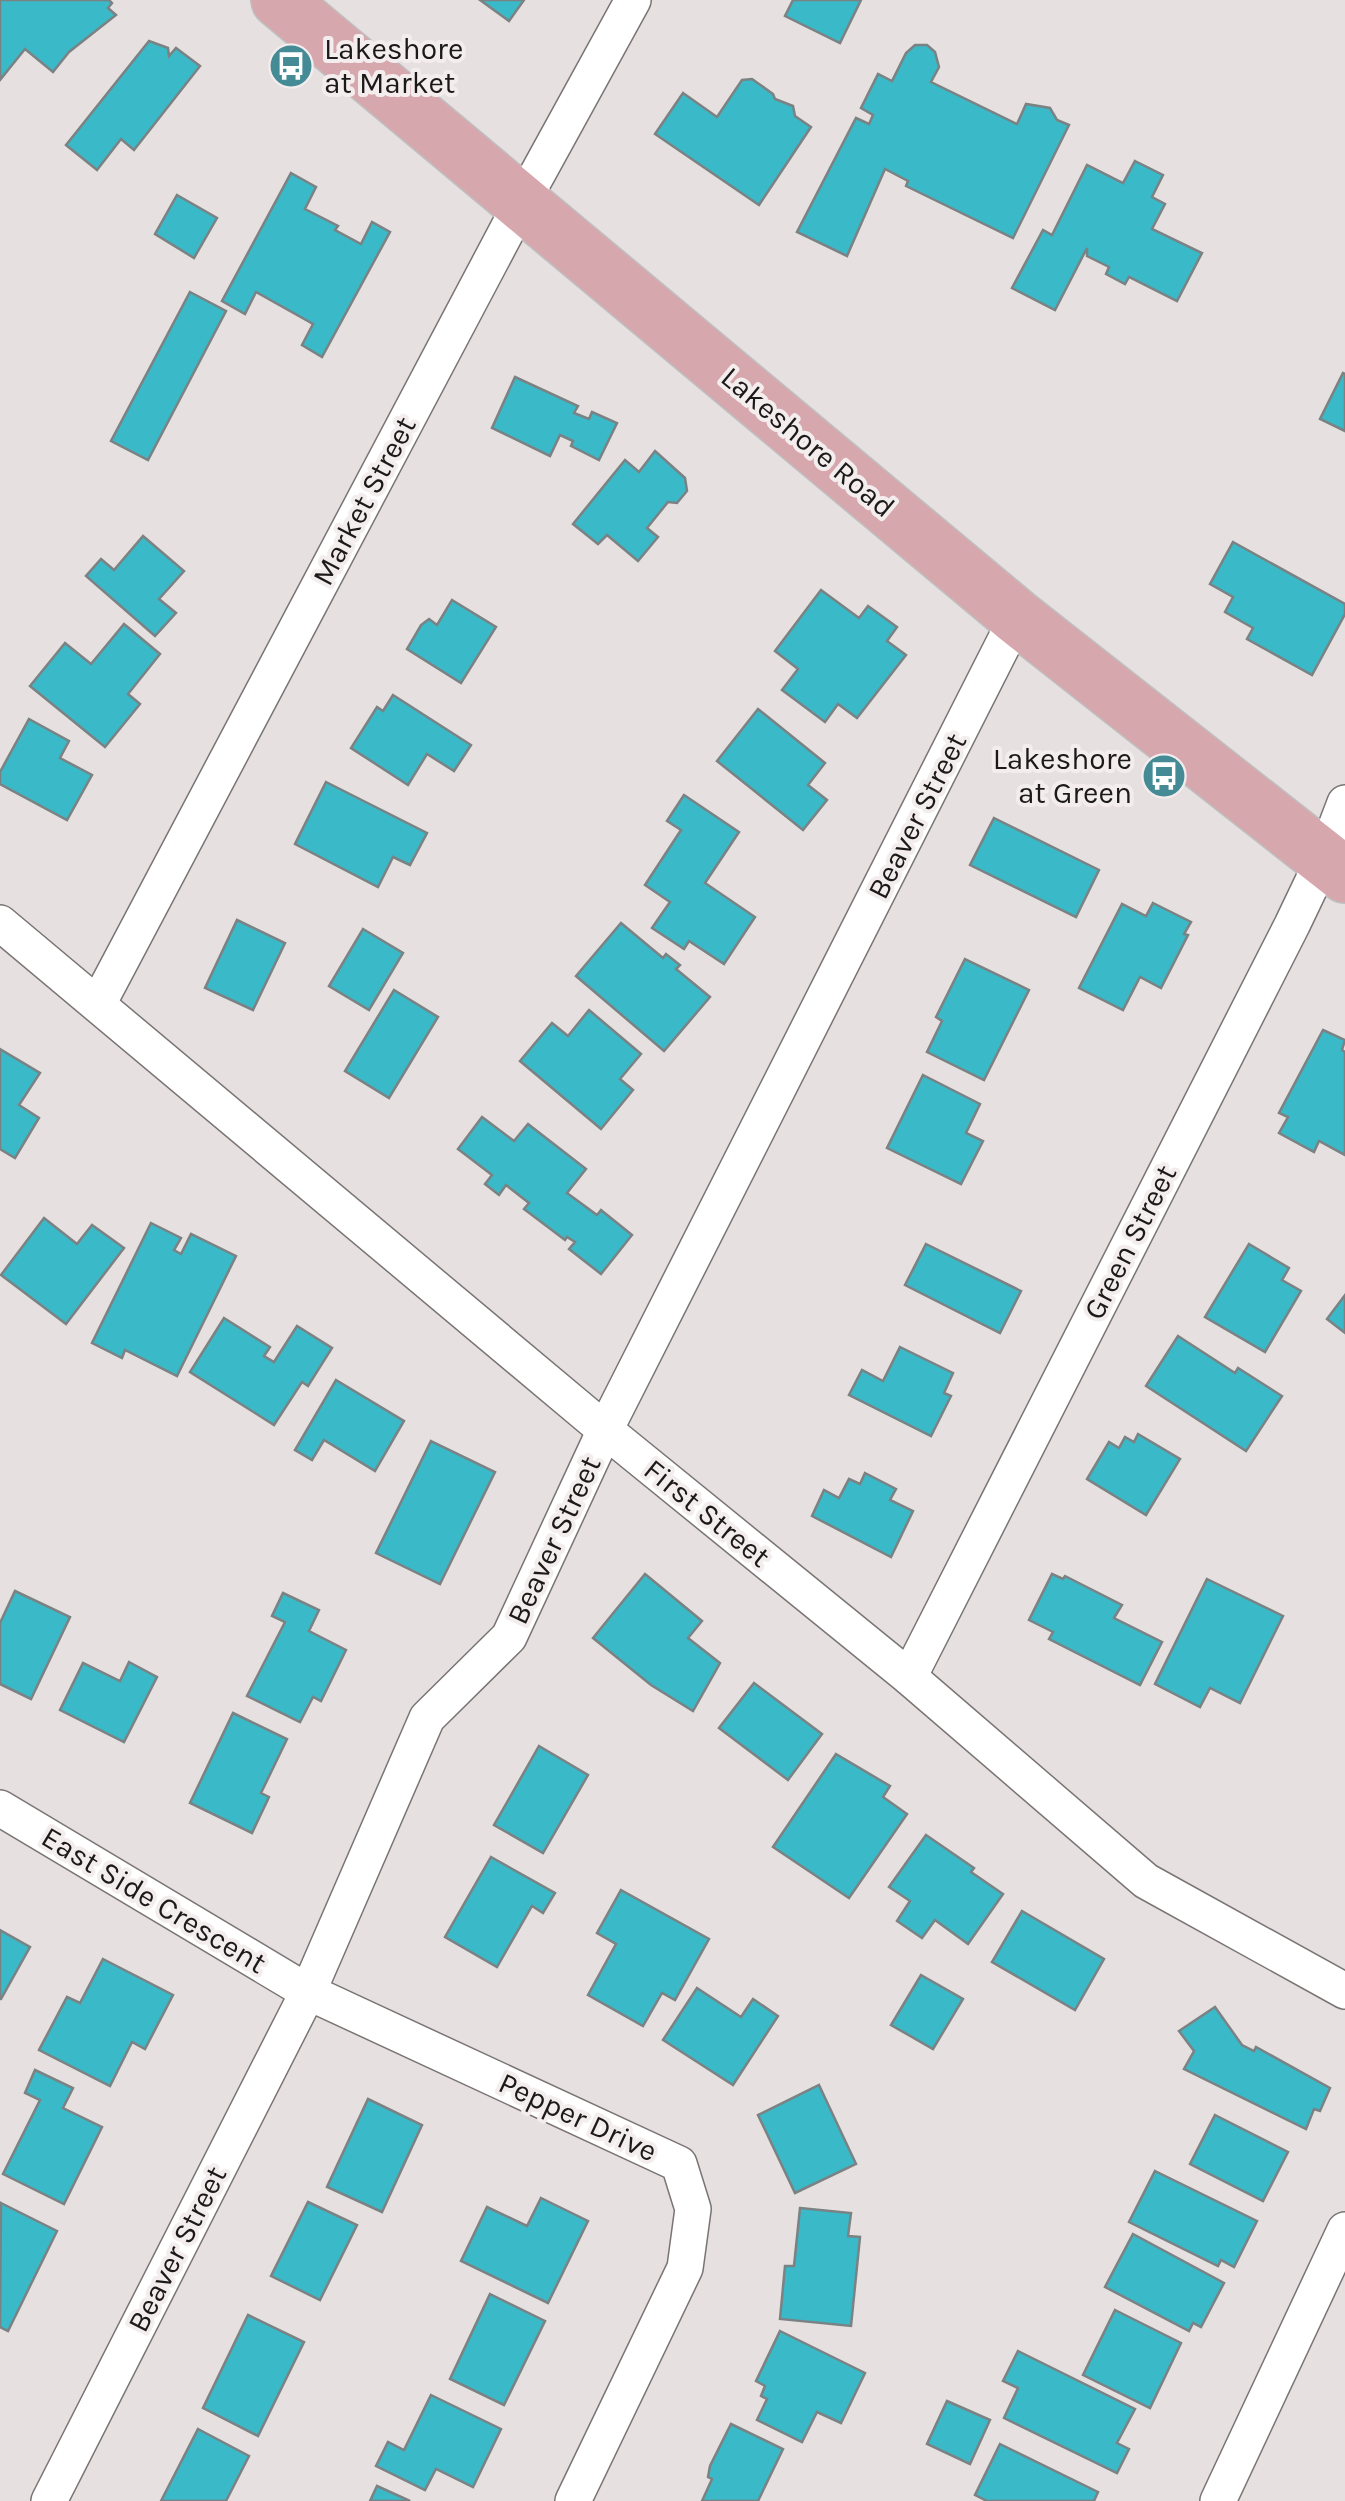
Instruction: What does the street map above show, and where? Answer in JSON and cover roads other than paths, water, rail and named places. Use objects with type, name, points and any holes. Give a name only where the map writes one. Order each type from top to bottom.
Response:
[{"type":"main road","name":"Lakeshore Road","points":[[278,0],[1017,617],[1334,867]]},
{"type":"street","name":"Market Street","points":[[98,1004],[633,0]]},
{"type":"street","name":"Beaver Street","points":[[49,2501],[308,1992],[427,1718],[509,1637],[604,1430],[1017,617]]},
{"type":"street","name":"Green Street","points":[[909,1676],[1334,867],[1345,803]]},
{"type":"street","name":"First Street","points":[[0,923],[604,1430],[909,1676],[1146,1881],[1345,1990]]},
{"type":"street","name":"East Side Crescent","points":[[0,1808],[308,1992]]},
{"type":"street","name":"Pepper Drive","points":[[308,1992],[679,2164],[693,2209],[685,2268],[573,2501]]},
{"type":"street","points":[[1218,2501],[1345,2230]]},
{"type":"place","name":"Lakeshore at Market","points":[[291,66]]},
{"type":"place","name":"Lakeshore at Green","points":[[1164,776]]}]
